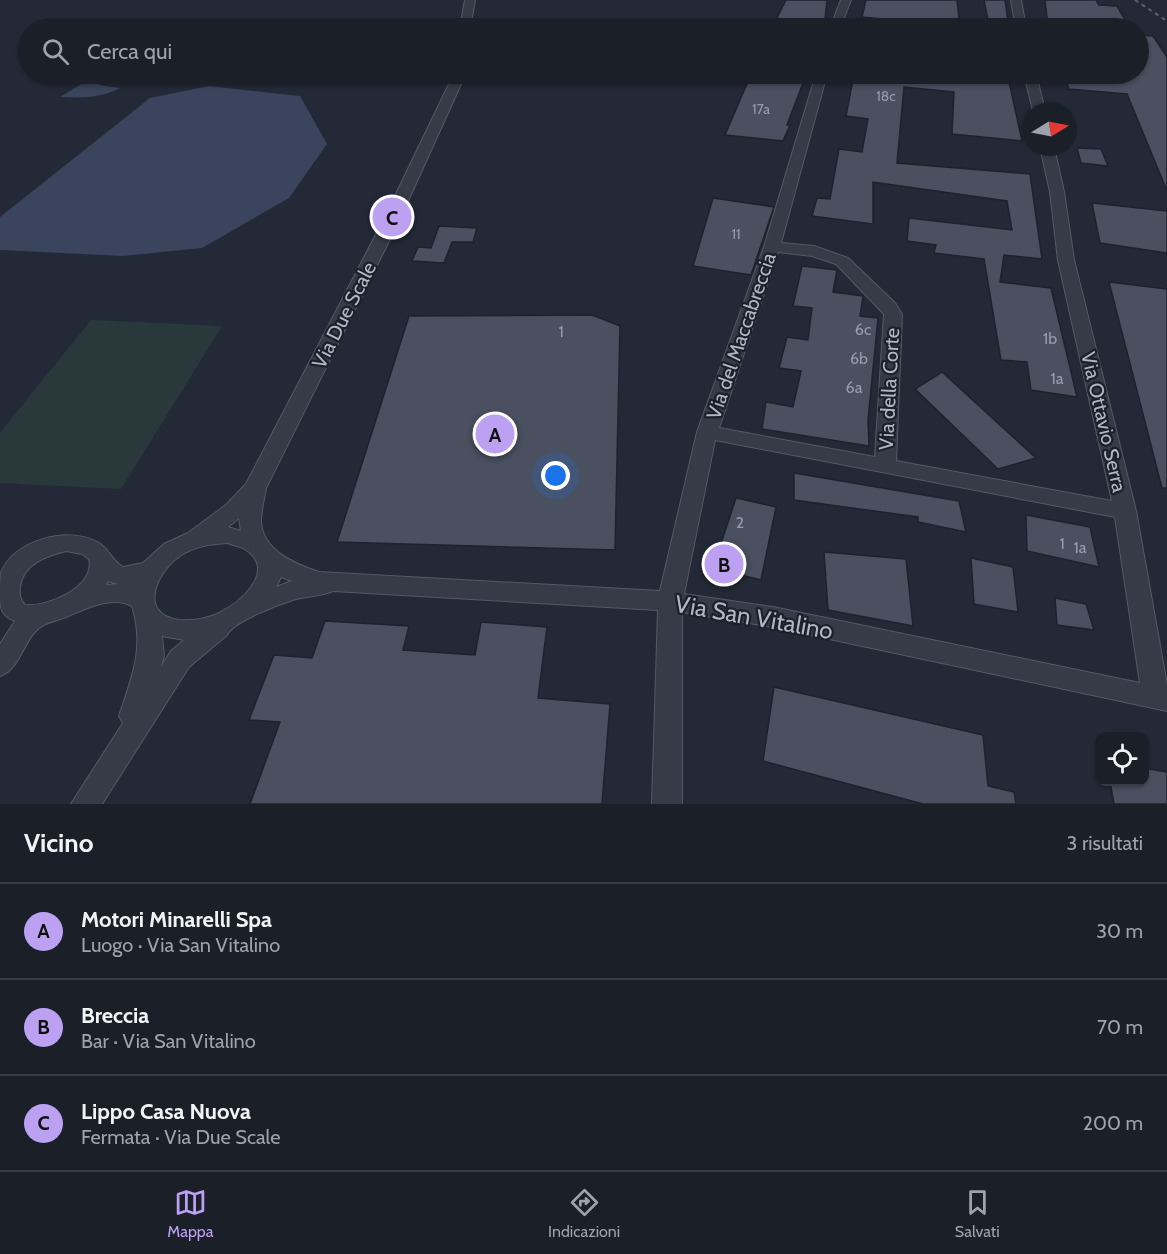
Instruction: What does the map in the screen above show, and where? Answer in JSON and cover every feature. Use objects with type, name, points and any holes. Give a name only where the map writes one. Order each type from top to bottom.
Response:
[{"type":"street","points":[[467,18],[470,0]]},
{"type":"street","points":[[839,18],[846,0]]},
{"type":"street","points":[[1016,0],[1020,18]]},
{"type":"street","name":"Via Due Scale","points":[[196,539],[234,511],[255,488],[390,223],[455,84]]},
{"type":"street","name":"Via del Maccabreccia","points":[[667,804],[670,601],[707,432],[772,247],[819,84]]},
{"type":"street","points":[[1032,84],[1037,102]]},
{"type":"street","name":"Via Ottavio Serra","points":[[1049,156],[1057,192],[1066,260],[1125,511],[1162,699]]},
{"type":"street","name":"Via della Corte","points":[[772,247],[814,251],[842,261],[889,307],[893,314],[885,466]]},
{"type":"street","name":"Via della Corte","points":[[707,432],[1125,511]]},
{"type":"street","name":"Via Due Scale","points":[[255,488],[250,522],[261,549]]},
{"type":"street","points":[[86,804],[180,659],[197,643],[250,606],[262,593],[269,579],[270,566],[261,549],[229,535],[196,539],[165,555],[150,570],[144,580],[145,608],[152,632],[149,665],[138,704],[118,753]]},
{"type":"street","points":[[102,563],[98,581],[81,598],[60,610],[36,616],[21,615],[9,610],[2,602],[0,592],[2,582],[22,560],[51,546],[66,543],[91,548],[99,554],[102,563],[111,574],[124,577],[150,570]]},
{"type":"street","name":"Via San Vitalino","points":[[261,549],[286,570],[304,577],[335,582],[670,601],[773,617],[1162,699]]},
{"type":"street","name":"Via San Vitalino","points":[[250,606],[294,590],[335,582]]},
{"type":"street","points":[[81,598],[118,592],[131,593],[163,626],[182,630],[212,627],[226,622]]},
{"type":"street","points":[[0,665],[25,626],[36,616]]},
{"type":"shaded area","points":[[91,320],[222,326],[121,489],[0,483],[0,433]]},
{"type":"water","points":[[81,84],[99,84],[120,88],[99,96],[60,97]]},
{"type":"water","points":[[209,86],[300,96],[327,144],[289,198],[202,248],[123,256],[0,250],[0,217],[150,98]]},
{"type":"building","points":[[786,0],[827,0],[825,18],[777,18]]},
{"type":"building","points":[[866,0],[957,0],[959,18],[872,18],[862,17]]},
{"type":"building","points":[[984,0],[1005,0],[1008,18],[987,18]]},
{"type":"building","points":[[1045,0],[1096,0],[1099,5],[1117,6],[1124,18],[1047,18]]},
{"type":"building","points":[[1149,36],[1153,36],[1167,57],[1167,191],[1127,94],[1069,89],[1067,84],[1149,84]]},
{"type":"building","points":[[747,84],[803,84],[783,141],[725,135]]},
{"type":"building","points":[[852,84],[1010,84],[1022,141],[952,134],[954,92],[904,87],[897,163],[1030,174],[1042,259],[1004,255],[1000,282],[1051,288],[1077,397],[1031,390],[1027,362],[1001,360],[984,259],[934,253],[936,245],[907,241],[909,218],[1012,230],[1007,201],[873,182],[873,224],[812,216],[817,198],[830,199],[839,149],[862,152],[868,119],[846,116]]},
{"type":"building","points":[[1077,148],[1101,149],[1108,166],[1081,163]]},
{"type":"building","points":[[713,198],[774,207],[751,275],[693,266]]},
{"type":"building","points":[[1092,203],[1167,211],[1167,253],[1100,243]]},
{"type":"building","points":[[439,226],[477,228],[473,242],[452,242],[444,263],[412,261],[418,247],[431,248]]},
{"type":"building","points":[[802,266],[837,270],[833,292],[863,296],[860,316],[878,318],[868,420],[869,446],[762,429],[766,402],[793,407],[801,371],[779,368],[787,337],[808,340],[812,308],[793,306]]},
{"type":"building","points":[[1109,282],[1167,289],[1167,488],[1162,488]]},
{"type":"building","points":[[592,315],[620,326],[615,550],[337,542],[409,316]]},
{"type":"building","points":[[942,372],[1036,458],[998,469],[915,389]]},
{"type":"building","points":[[794,473],[959,501],[966,532],[918,522],[918,517],[794,500]]},
{"type":"building","points":[[736,498],[776,507],[761,580],[713,568]]},
{"type":"building","points":[[1026,515],[1090,527],[1099,567],[1027,551]]},
{"type":"building","points":[[824,552],[906,559],[913,626],[828,610]]},
{"type":"building","points":[[971,558],[1013,567],[1018,612],[974,604]]},
{"type":"building","points":[[1055,598],[1086,604],[1094,630],[1057,625]]},
{"type":"building","points":[[325,621],[409,626],[403,650],[475,655],[481,622],[547,627],[538,698],[610,704],[602,804],[250,804],[280,722],[249,720],[274,655],[312,658]]},
{"type":"building","points":[[774,687],[983,735],[988,786],[1014,792],[1016,804],[923,804],[763,761]]},
{"type":"building","points":[[1149,769],[1167,772],[1167,804],[1114,804],[1111,786],[1149,786]]},
{"type":"railway","points":[[1135,0],[1167,21]]},
{"type":"place","name":"Lippo Casa Nuova","points":[[392,217]]},
{"type":"place","name":"Motori Minarelli Spa","points":[[495,434]]},
{"type":"place","name":"Breccia","points":[[724,564]]}]
